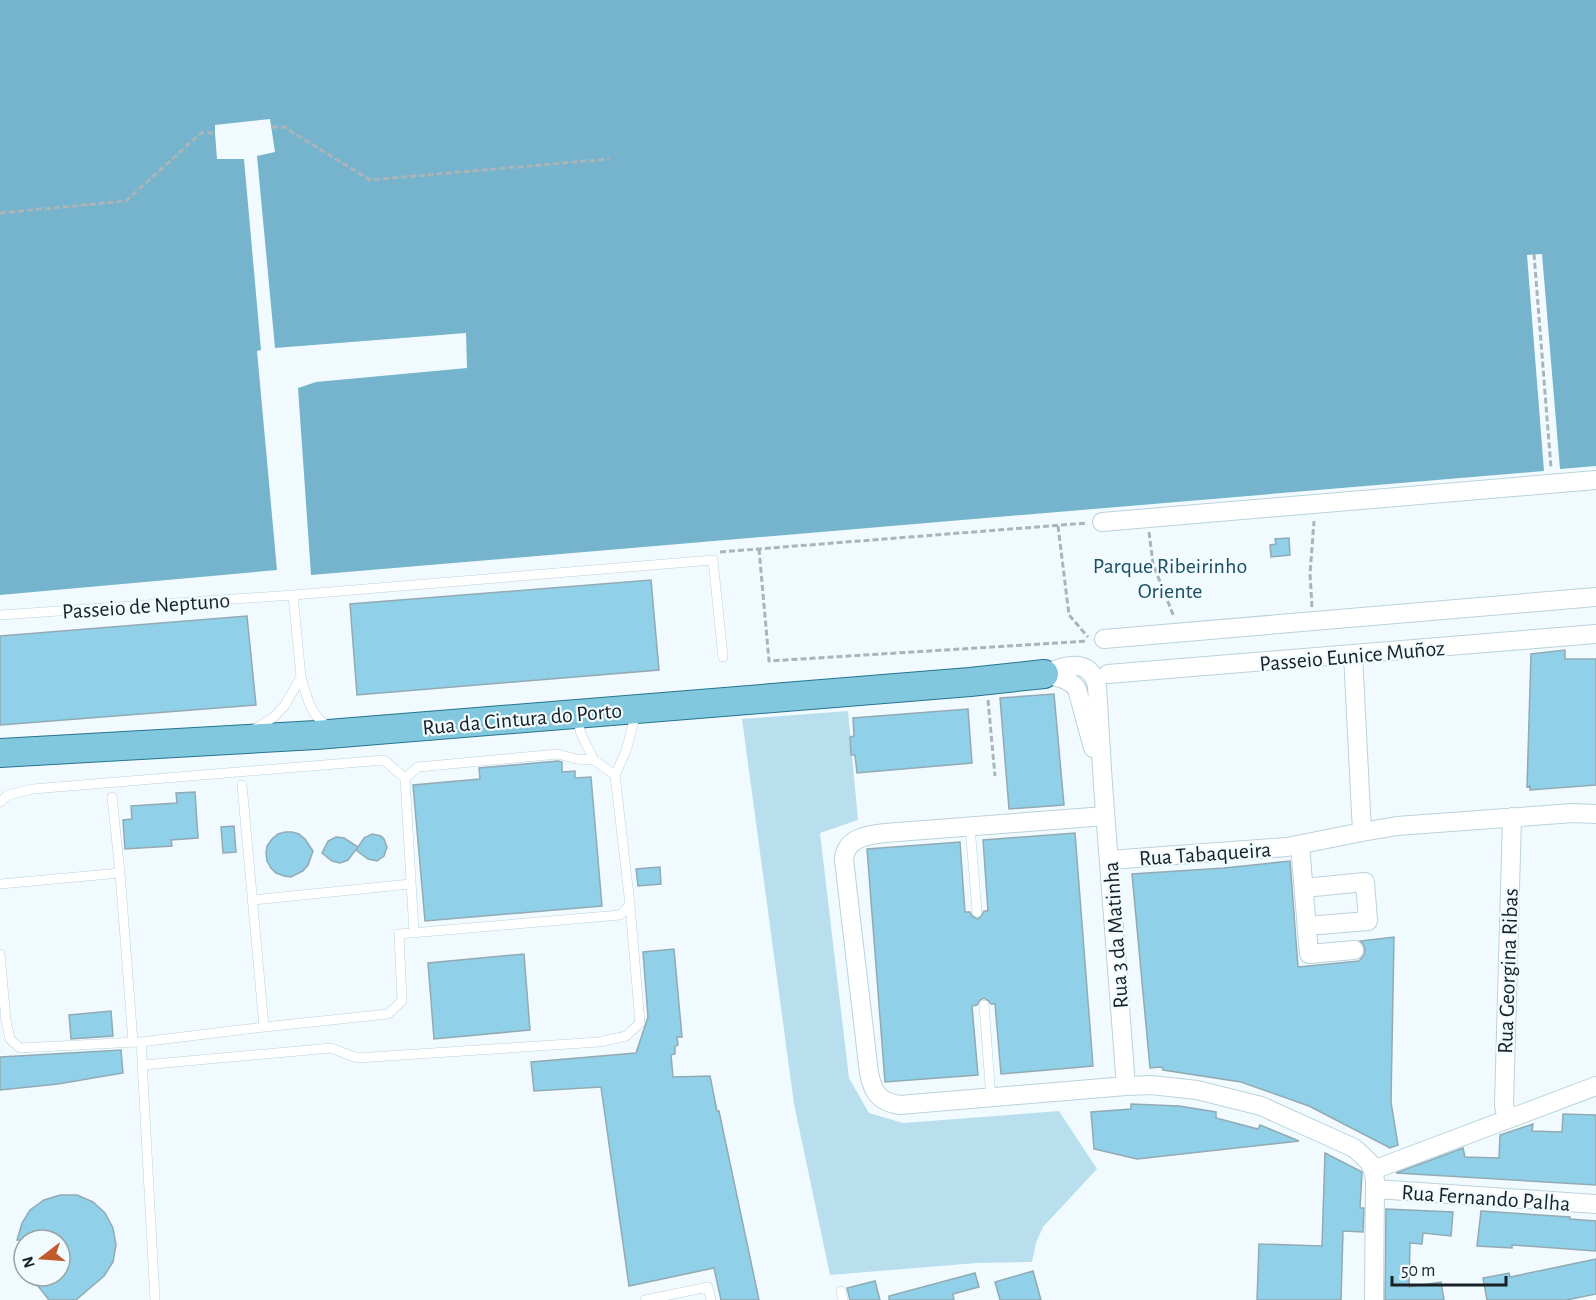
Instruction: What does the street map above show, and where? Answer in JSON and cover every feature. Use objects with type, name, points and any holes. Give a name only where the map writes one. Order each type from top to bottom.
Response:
[{"type":"main road","name":"Rua da Cintura do Porto","points":[[0,753],[343,733],[1044,674]]},
{"type":"street","points":[[1102,522],[1596,480]]},
{"type":"street","points":[[1104,639],[1596,597]]},
{"type":"street","name":"Passeio Eunice Muñoz","points":[[1108,674],[1596,634]]},
{"type":"street","points":[[1353,654],[1362,832]]},
{"type":"street","name":"Rua 3 da Matinha","points":[[1044,674],[1059,668],[1073,666],[1084,668],[1093,674],[1098,693],[1102,785],[1126,1086]]},
{"type":"street","name":"Rua Tabaqueira","points":[[1109,860],[1300,845],[1397,826],[1581,812],[1596,814]]},
{"type":"street","points":[[1105,816],[872,834],[860,838],[846,848],[844,860],[869,1073],[873,1089],[888,1103],[900,1105],[1150,1085],[1197,1090],[1261,1106],[1354,1148],[1369,1162],[1373,1170],[1376,1190],[1374,1300]]},
{"type":"street","name":"Rua Georgina Ribas","points":[[1512,817],[1504,1105],[1507,1114],[1516,1116]]},
{"type":"street","points":[[1300,845],[1309,954],[1354,950]]},
{"type":"street","points":[[1304,888],[1365,882],[1368,921],[1307,926]]},
{"type":"street","points":[[1373,1170],[1596,1086]]},
{"type":"street","name":"Rua Fernando Palha","points":[[1376,1190],[1596,1204]]},
{"type":"lane","name":"Passeio de Neptuno","points":[[0,615],[293,595],[713,560],[723,657]]},
{"type":"lane","points":[[293,595],[301,677],[313,713],[323,723],[343,733]]},
{"type":"lane","points":[[236,740],[274,717],[285,705],[301,677]]},
{"type":"lane","points":[[142,1065],[331,1048],[357,1058],[598,1042],[626,1036],[640,1023],[630,905],[615,775],[626,751],[637,708]]},
{"type":"lane","points":[[576,713],[581,734],[594,760],[615,775]]},
{"type":"lane","points":[[405,778],[418,767],[558,754],[576,759],[594,760]]},
{"type":"lane","points":[[0,802],[8,795],[33,789],[384,759],[405,778],[414,933]]},
{"type":"lane","points":[[242,785],[264,1027]]},
{"type":"lane","points":[[112,797],[133,1042]]},
{"type":"lane","points":[[970,826],[977,912]]},
{"type":"lane","points":[[0,884],[120,873]]},
{"type":"lane","points":[[253,900],[411,884]]},
{"type":"lane","points":[[154,1300],[141,1042],[388,1014],[402,1001],[399,934],[620,915],[630,905]]},
{"type":"lane","points":[[0,954],[6,1021],[10,1039],[20,1048],[147,1041]]},
{"type":"lane","points":[[984,1005],[991,1098]]},
{"type":"lane","points":[[645,1300],[708,1287],[711,1300]]},
{"type":"path","points":[[272,127],[284,127],[370,180],[609,159]]},
{"type":"path","points":[[0,213],[126,201],[201,133],[215,133]]},
{"type":"path","points":[[1534,255],[1551,470]]},
{"type":"path","points":[[1313,621],[1310,574],[1315,504]]},
{"type":"path","points":[[1147,518],[1153,564],[1180,632]]},
{"type":"path","points":[[1058,525],[1068,615],[1091,641],[769,661],[759,549],[1058,525],[1102,522]]},
{"type":"path","points":[[986,680],[995,776]]},
{"type":"shaded area","points":[[0,0],[1596,0],[1596,466],[1560,469],[1542,254],[1527,255],[1544,471],[311,575],[298,388],[316,382],[467,368],[466,333],[275,348],[257,156],[275,152],[270,119],[215,125],[215,133],[217,159],[244,159],[261,350],[257,351],[277,570],[0,595]]},
{"type":"shaded area","points":[[848,711],[858,820],[820,833],[849,1078],[869,1113],[903,1123],[1059,1111],[1097,1169],[1043,1227],[1036,1243],[1032,1262],[977,1263],[830,1275],[794,1104],[742,719]]},
{"type":"building","points":[[1289,538],[1290,555],[1271,557],[1270,545],[1276,544],[1275,539]]},
{"type":"building","points":[[651,580],[659,670],[357,695],[350,604]]},
{"type":"building","points":[[247,616],[256,705],[0,725],[0,636]]},
{"type":"building","points":[[1565,650],[1565,659],[1596,659],[1596,785],[1530,790],[1530,786],[1527,787],[1531,654]]},
{"type":"building","points":[[1054,694],[1064,805],[1009,809],[1000,698]]},
{"type":"building","points":[[968,709],[972,763],[857,773],[855,755],[851,755],[850,737],[854,736],[853,718]]},
{"type":"building","points":[[562,762],[562,772],[575,771],[575,778],[591,777],[602,906],[425,921],[413,785],[480,779],[479,768]]},
{"type":"building","points":[[195,792],[198,838],[171,840],[172,846],[125,849],[123,820],[132,819],[131,806],[177,803],[176,793]]},
{"type":"building","points":[[234,826],[236,852],[223,853],[221,827]]},
{"type":"building","points":[[285,832],[299,834],[313,851],[303,871],[291,877],[276,873],[267,861],[267,846],[278,834]]},
{"type":"building","points":[[1075,833],[1093,1066],[1001,1074],[995,1004],[991,1004],[984,998],[977,1005],[972,1006],[978,1075],[885,1082],[867,849],[960,842],[965,912],[970,912],[977,919],[984,911],[988,911],[983,840]]},
{"type":"building","points":[[372,834],[381,836],[387,847],[384,856],[377,861],[368,859],[356,850],[364,838]]},
{"type":"building","points":[[336,837],[344,838],[358,847],[348,860],[340,863],[332,861],[322,853],[328,841]]},
{"type":"building","points":[[1290,861],[1298,967],[1359,961],[1365,950],[1360,941],[1394,937],[1391,1102],[1398,1145],[1390,1148],[1309,1106],[1241,1082],[1163,1070],[1162,1067],[1150,1068],[1132,874]]},
{"type":"building","points":[[660,867],[661,884],[638,886],[636,869]]},
{"type":"building","points":[[674,949],[682,1037],[677,1037],[678,1045],[675,1046],[675,1054],[671,1055],[673,1077],[710,1076],[759,1300],[721,1300],[714,1268],[629,1286],[601,1087],[534,1091],[531,1062],[636,1053],[648,1017],[643,952]]},
{"type":"building","points":[[524,954],[530,1030],[434,1039],[428,963]]},
{"type":"building","points":[[111,1011],[113,1036],[71,1039],[69,1015]]},
{"type":"building","points":[[121,1050],[123,1073],[58,1084],[0,1090],[0,1057]]},
{"type":"building","points":[[1131,1104],[1179,1106],[1216,1112],[1216,1118],[1258,1129],[1260,1125],[1299,1141],[1137,1159],[1094,1149],[1091,1112],[1131,1109]]},
{"type":"building","points":[[1563,1114],[1596,1115],[1596,1185],[1396,1173],[1463,1148],[1465,1157],[1499,1158],[1500,1135],[1533,1124],[1532,1131],[1562,1132]]},
{"type":"building","points":[[1325,1153],[1362,1172],[1360,1208],[1364,1208],[1363,1232],[1343,1231],[1341,1300],[1257,1300],[1259,1244],[1322,1246]]},
{"type":"building","points":[[60,1195],[77,1195],[93,1202],[105,1213],[113,1228],[116,1245],[113,1262],[104,1276],[76,1300],[49,1300],[40,1288],[72,1288],[72,1228],[21,1228],[30,1210],[44,1200]]},
{"type":"building","points":[[1386,1209],[1453,1212],[1451,1236],[1423,1233],[1422,1244],[1410,1243],[1409,1287],[1441,1282],[1444,1300],[1385,1300]]},
{"type":"building","points":[[1481,1211],[1596,1221],[1596,1251],[1512,1245],[1512,1248],[1477,1246]]},
{"type":"building","points":[[1596,1259],[1596,1294],[1566,1300],[1487,1300],[1483,1278],[1509,1273],[1510,1277]]},
{"type":"building","points":[[1033,1271],[1041,1300],[1000,1300],[995,1282]]},
{"type":"building","points":[[975,1273],[979,1287],[953,1294],[954,1300],[889,1300],[889,1296]]},
{"type":"building","points":[[875,1281],[880,1300],[850,1300],[847,1288]]},
{"type":"park label","name":"Parque Ribeirinho Oriente","points":[[1170,578]]}]
